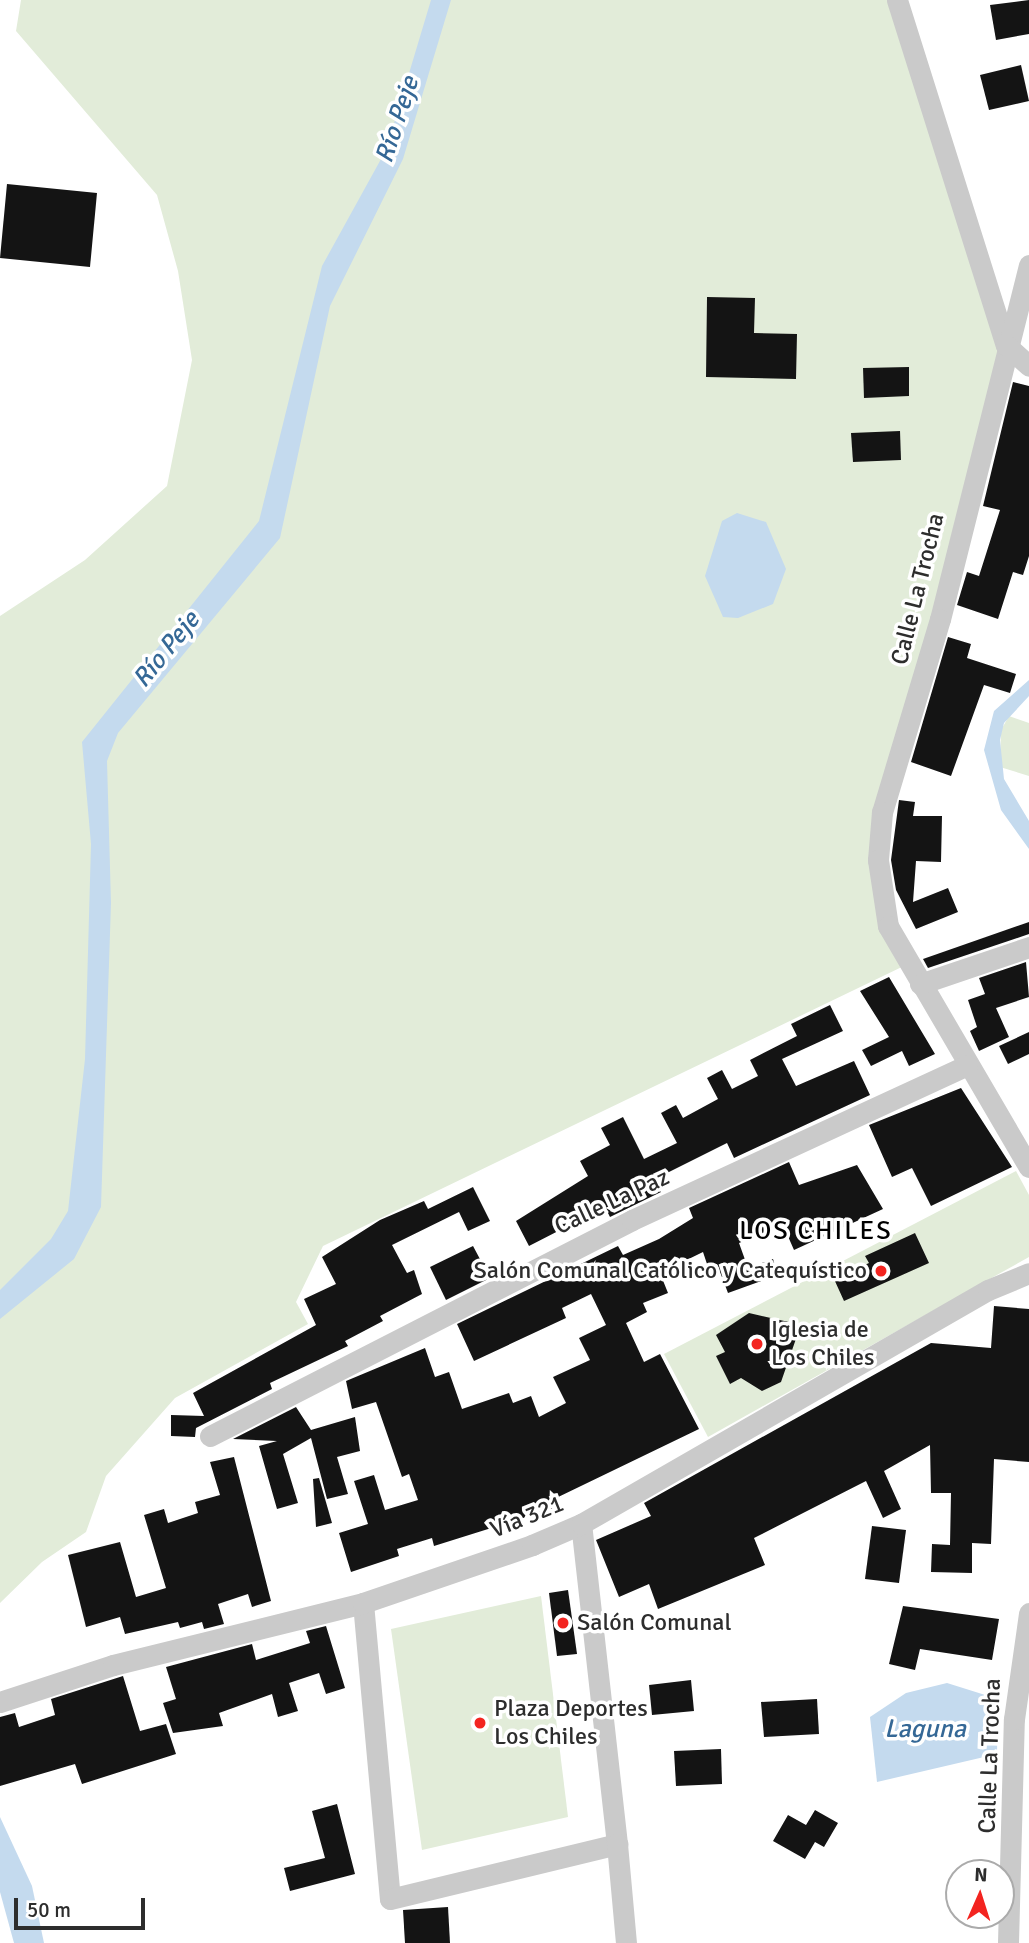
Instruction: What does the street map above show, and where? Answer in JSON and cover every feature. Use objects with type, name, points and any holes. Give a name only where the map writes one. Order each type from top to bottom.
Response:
[{"type":"street","points":[[897,0],[1006,345],[1029,366]]},
{"type":"street","name":"Calle La Trocha","points":[[1029,265],[1006,345],[940,619],[882,812],[882,908],[920,984],[1029,1167]]},
{"type":"street","points":[[920,984],[1029,947]]},
{"type":"street","name":"Calle La Paz","points":[[210,1436],[632,1220],[967,1065]]},
{"type":"street","name":"Vía 321","points":[[0,1702],[113,1665],[363,1603],[581,1524],[988,1290],[1029,1273]]},
{"type":"street","points":[[581,1524],[626,1943]]},
{"type":"street","points":[[363,1603],[390,1899],[617,1844]]},
{"type":"street","name":"Calle La Trocha","points":[[1008,1943],[1014,1718],[1029,1613]]},
{"type":"green space","points":[[21,0],[894,0],[1006,345],[878,860],[908,964],[323,1246],[296,1302],[308,1324],[175,1398],[106,1476],[86,1532],[42,1562],[0,1603],[0,616],[85,560],[167,486],[192,360],[178,271],[157,195],[16,31]]},
{"type":"green space","points":[[1009,716],[1029,723],[1029,776],[1000,767],[1001,730]]},
{"type":"green space","points":[[1016,1171],[1029,1195],[1029,1257],[708,1437],[664,1354]]},
{"type":"green space","name":"Plaza Deportes Los Chiles","points":[[541,1596],[568,1817],[422,1850],[391,1629]]},
{"type":"water","name":"Río Peje","points":[[431,0],[451,0],[403,159],[330,306],[280,538],[118,733],[107,761],[111,903],[101,1207],[74,1259],[0,1319],[0,1290],[51,1239],[68,1211],[85,1059],[91,844],[82,742],[259,521],[322,266],[386,150]]},
{"type":"water","points":[[737,513],[766,522],[786,569],[773,604],[738,618],[723,617],[705,576],[722,521]]},
{"type":"water","points":[[1029,680],[1029,696],[1004,723],[1000,740],[1004,779],[1029,821],[1029,849],[1001,810],[984,750],[994,711]]},
{"type":"water","name":"Laguna","points":[[947,1683],[998,1699],[997,1754],[877,1782],[870,1717],[906,1693]]},
{"type":"water","points":[[0,1817],[32,1886],[44,1943],[14,1943],[0,1892]]},
{"type":"building","points":[[1029,0],[1029,34],[996,40],[990,5]]},
{"type":"building","points":[[1021,65],[1029,101],[989,110],[980,75]]},
{"type":"building","points":[[7,184],[97,193],[90,267],[0,258]]},
{"type":"building","points":[[707,297],[755,298],[754,333],[797,334],[796,379],[706,377]]},
{"type":"building","points":[[909,367],[909,396],[864,398],[863,368]]},
{"type":"building","points":[[1013,382],[1029,386],[1029,556],[1023,575],[1013,572],[998,619],[957,605],[967,572],[979,576],[1000,510],[983,506]]},
{"type":"building","points":[[900,431],[901,460],[853,462],[851,433]]},
{"type":"building","points":[[948,637],[971,644],[967,658],[1016,674],[1010,693],[984,685],[951,776],[911,762]]},
{"type":"building","points":[[899,800],[915,802],[913,816],[942,816],[941,862],[916,861],[913,902],[948,888],[958,912],[916,929],[896,890],[891,860]]},
{"type":"building","points":[[1029,922],[1029,934],[928,968],[923,959]]},
{"type":"building","points":[[1026,962],[1029,997],[996,1008],[1009,1037],[979,1051],[970,1031],[977,1027],[968,1000],[985,994],[979,978]]},
{"type":"building","points":[[889,977],[935,1054],[909,1066],[902,1051],[871,1066],[862,1050],[889,1037],[860,991]]},
{"type":"building","points":[[830,1005],[843,1031],[782,1059],[796,1086],[854,1061],[870,1095],[734,1158],[727,1143],[655,1179],[661,1192],[610,1217],[605,1207],[529,1246],[516,1221],[588,1176],[580,1161],[610,1145],[601,1128],[623,1117],[644,1159],[677,1143],[661,1113],[676,1105],[683,1118],[718,1099],[707,1078],[722,1070],[732,1089],[758,1076],[750,1060],[797,1036],[791,1024]]},
{"type":"building","points":[[1029,1032],[1029,1054],[1008,1064],[999,1046]]},
{"type":"building","points":[[961,1088],[1012,1167],[931,1206],[912,1168],[892,1177],[869,1125]]},
{"type":"building","points":[[789,1162],[799,1185],[857,1165],[883,1209],[794,1250],[783,1225],[739,1243],[748,1268],[773,1259],[778,1275],[728,1293],[717,1264],[708,1267],[703,1252],[660,1273],[668,1293],[643,1303],[647,1312],[626,1323],[644,1362],[660,1354],[699,1429],[552,1500],[555,1508],[434,1546],[432,1538],[397,1549],[399,1556],[351,1572],[339,1533],[368,1524],[354,1481],[374,1475],[385,1510],[418,1500],[409,1474],[402,1477],[376,1402],[352,1409],[346,1381],[425,1348],[435,1377],[449,1372],[462,1409],[509,1393],[513,1403],[531,1396],[539,1417],[566,1403],[553,1377],[590,1360],[579,1338],[606,1325],[591,1294],[562,1308],[566,1318],[474,1361],[457,1324],[618,1246],[623,1255],[659,1239],[693,1218],[689,1208]]},
{"type":"building","points":[[473,1187],[490,1221],[468,1231],[459,1212],[392,1245],[407,1273],[414,1270],[422,1294],[380,1316],[383,1321],[345,1341],[348,1346],[270,1383],[272,1389],[196,1428],[195,1437],[171,1436],[171,1415],[204,1416],[193,1393],[316,1325],[304,1299],[336,1284],[322,1257],[380,1220],[424,1201],[428,1209]]},
{"type":"building","name":"Salón Comunal Católico y Catequístico","points":[[915,1233],[929,1263],[844,1301],[834,1279],[869,1263],[865,1256]]},
{"type":"building","points":[[473,1246],[490,1278],[446,1300],[430,1267]]},
{"type":"building","points":[[994,1306],[1029,1309],[1029,1462],[994,1459],[991,1544],[972,1543],[972,1573],[931,1572],[932,1544],[950,1545],[951,1493],[931,1493],[930,1445],[884,1471],[901,1509],[883,1518],[866,1481],[754,1538],[765,1565],[658,1609],[649,1584],[619,1597],[596,1540],[651,1516],[644,1503],[931,1343],[991,1348]]},
{"type":"building","name":"Iglesia de Los Chiles","points":[[749,1313],[793,1323],[798,1333],[781,1382],[762,1391],[741,1378],[730,1384],[716,1356],[725,1352],[716,1335]]},
{"type":"building","points":[[296,1407],[311,1430],[355,1417],[360,1451],[337,1457],[348,1494],[327,1499],[311,1438],[283,1454],[298,1503],[277,1509],[259,1446],[277,1441],[233,1439]]},
{"type":"building","points":[[234,1457],[271,1601],[252,1607],[248,1594],[218,1604],[224,1624],[204,1629],[202,1622],[180,1628],[178,1622],[125,1634],[120,1617],[86,1627],[68,1555],[120,1542],[136,1597],[166,1588],[144,1515],[164,1509],[168,1523],[198,1513],[195,1502],[220,1495],[210,1462]]},
{"type":"building","points":[[319,1478],[332,1523],[316,1527],[313,1479]]},
{"type":"building","points":[[872,1526],[906,1530],[899,1583],[865,1579]]},
{"type":"building","name":"Salón Comunal","points":[[568,1590],[577,1654],[557,1656],[549,1593]]},
{"type":"building","points":[[903,1606],[999,1619],[992,1660],[920,1649],[915,1670],[889,1664]]},
{"type":"building","points":[[326,1626],[345,1688],[326,1694],[319,1673],[289,1683],[298,1711],[278,1717],[272,1694],[219,1713],[223,1726],[173,1733],[163,1703],[176,1699],[166,1667],[252,1644],[256,1660],[310,1643],[306,1631]]},
{"type":"building","points":[[123,1676],[140,1731],[166,1724],[176,1754],[82,1784],[75,1764],[0,1786],[0,1717],[15,1713],[19,1727],[55,1715],[51,1699]]},
{"type":"building","points":[[691,1680],[694,1711],[652,1715],[649,1685]]},
{"type":"building","points":[[817,1699],[819,1734],[764,1737],[761,1702]]},
{"type":"building","points":[[721,1749],[722,1784],[676,1786],[674,1751]]},
{"type":"building","points":[[337,1804],[355,1874],[290,1891],[284,1868],[325,1858],[312,1811]]},
{"type":"building","points":[[815,1810],[838,1823],[824,1847],[815,1842],[805,1859],[773,1841],[788,1815],[806,1825]]},
{"type":"building","points":[[448,1907],[450,1943],[405,1943],[403,1910]]},
{"type":"place","name":"Salón Comunal Católico y Catequístico","points":[[881,1271]]},
{"type":"place","name":"Iglesia de Los Chiles","points":[[757,1344]]},
{"type":"place","name":"Salón Comunal","points":[[563,1623]]},
{"type":"place","name":"Plaza Deportes Los Chiles","points":[[480,1723]]},
{"type":"district","name":"LOS CHILES","points":[[816,1232]]}]
